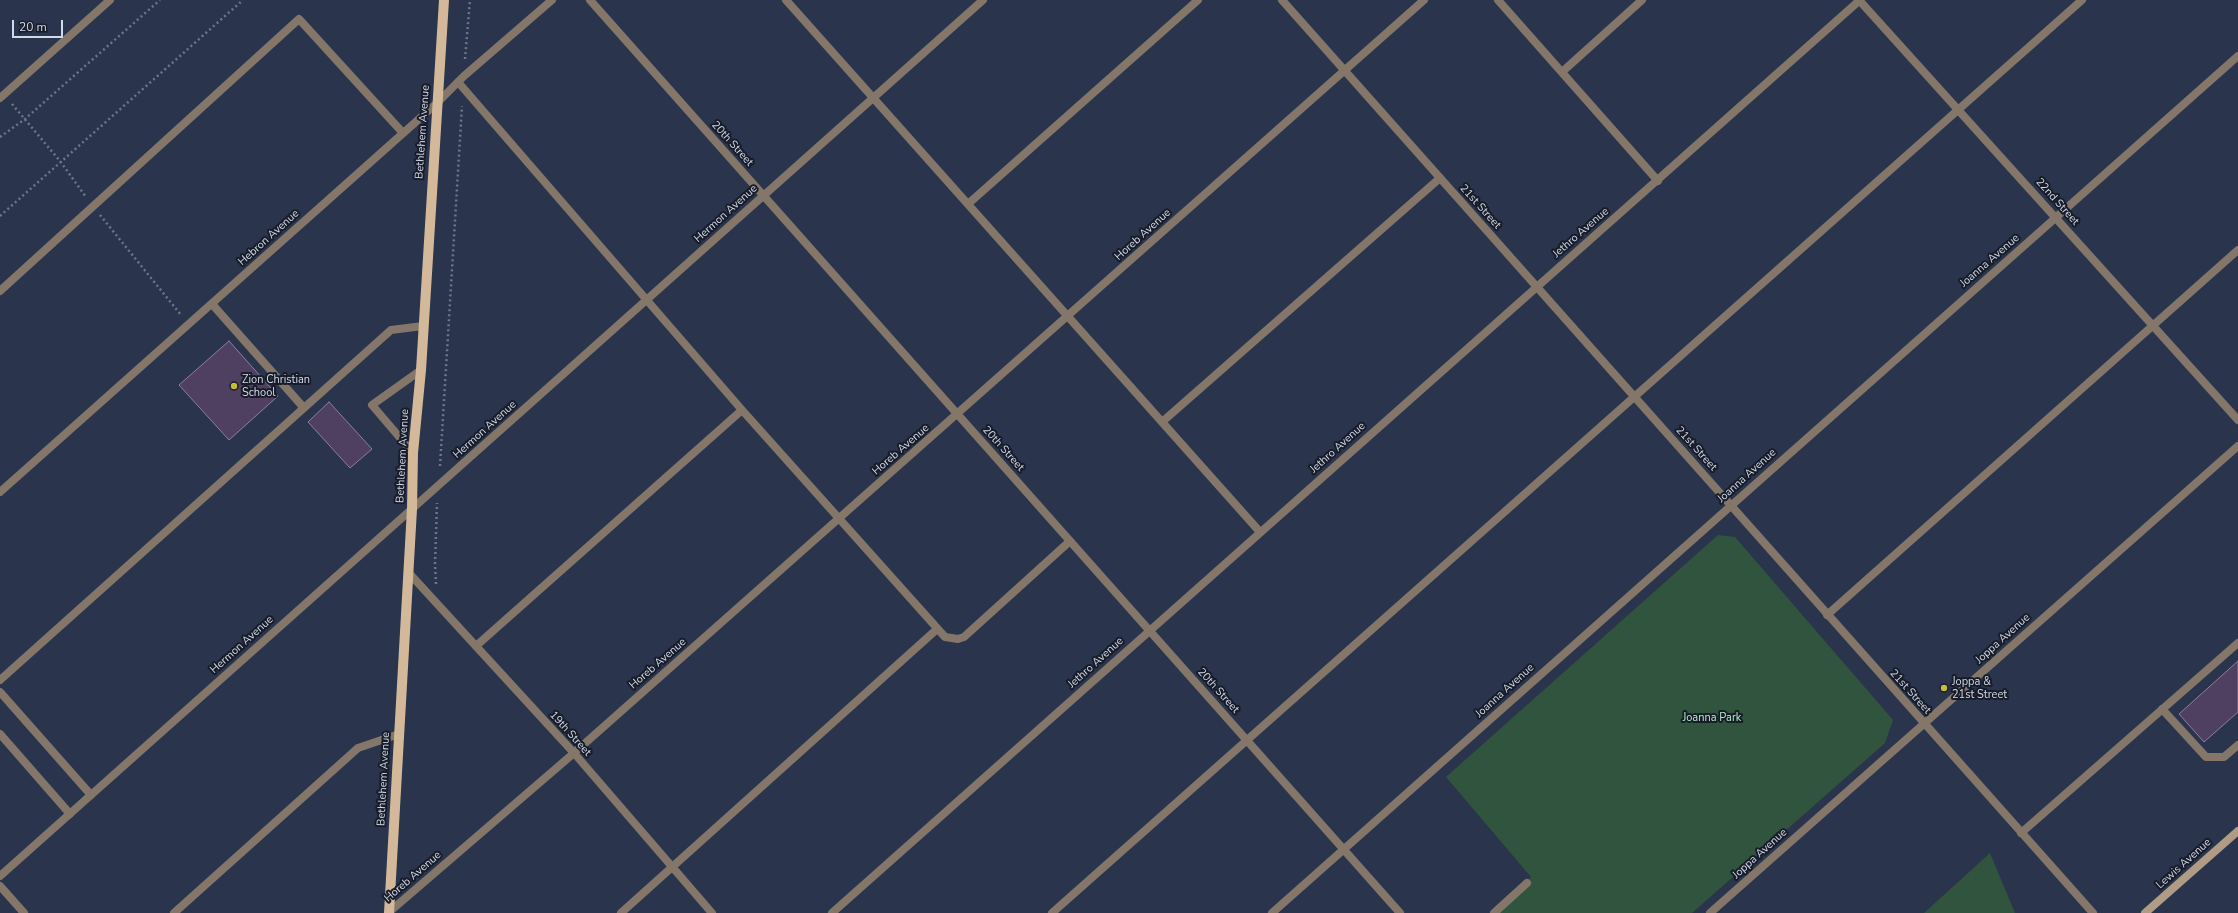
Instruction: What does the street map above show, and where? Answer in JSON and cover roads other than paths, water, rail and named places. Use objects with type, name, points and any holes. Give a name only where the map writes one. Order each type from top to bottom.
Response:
[{"type":"main road","name":"Bethlehem Avenue","points":[[388,913],[412,509],[413,453],[421,370],[444,0]]},
{"type":"main road","name":"Lewis Avenue","points":[[2145,913],[2238,831]]},
{"type":"street","points":[[0,98],[110,0]]},
{"type":"street","name":"Hebron Avenue","points":[[0,492],[437,103],[464,76],[552,0]]},
{"type":"street","name":"20th Street","points":[[590,0],[1400,913]]},
{"type":"street","points":[[786,0],[1260,532]]},
{"type":"street","name":"Hermon Avenue","points":[[0,876],[983,0]]},
{"type":"street","points":[[968,204],[1198,0]]},
{"type":"street","name":"21st Street","points":[[1282,0],[2093,913]]},
{"type":"street","name":"Horeb Avenue","points":[[388,913],[574,753],[958,415],[1424,0]]},
{"type":"street","points":[[1498,0],[1658,181]]},
{"type":"street","points":[[1562,72],[1642,0]]},
{"type":"street","name":"22nd Street","points":[[1859,0],[2238,420]]},
{"type":"street","name":"Jethro Avenue","points":[[832,913],[1536,286],[1658,181],[1859,0]]},
{"type":"street","points":[[1052,913],[2082,0]]},
{"type":"street","points":[[0,290],[299,19],[403,133]]},
{"type":"street","name":"Joanna Avenue","points":[[1272,913],[2238,56]]},
{"type":"street","points":[[458,82],[742,410],[936,630],[949,638],[958,639],[964,636],[1070,541]]},
{"type":"street","points":[[1162,422],[1440,178]]},
{"type":"street","points":[[1827,614],[2238,250]]},
{"type":"street","points":[[212,304],[304,408]]},
{"type":"street","points":[[0,680],[391,330],[424,326]]},
{"type":"street","points":[[413,453],[372,405],[421,370]]},
{"type":"street","points":[[476,646],[742,410]]},
{"type":"street","name":"Joppa Avenue","points":[[1710,913],[2238,446]]},
{"type":"street","name":"19th Street","points":[[408,572],[574,753],[712,913]]},
{"type":"street","points":[[621,913],[936,630]]},
{"type":"street","points":[[2021,833],[2238,643]]},
{"type":"street","points":[[0,692],[91,795]]},
{"type":"street","points":[[2162,709],[2206,757],[2224,757],[2238,745]]},
{"type":"street","points":[[0,734],[70,814]]},
{"type":"street","points":[[174,913],[358,748],[399,734]]},
{"type":"street","points":[[1494,913],[1527,883]]},
{"type":"street","points":[[0,886],[24,913]]},
{"type":"place","name":"Zion Christian School","points":[[234,386]]},
{"type":"place","name":"Joppa & 21st Street","points":[[1944,688]]},
{"type":"park label","name":"Joanna Park","points":[[1712,718]]}]
